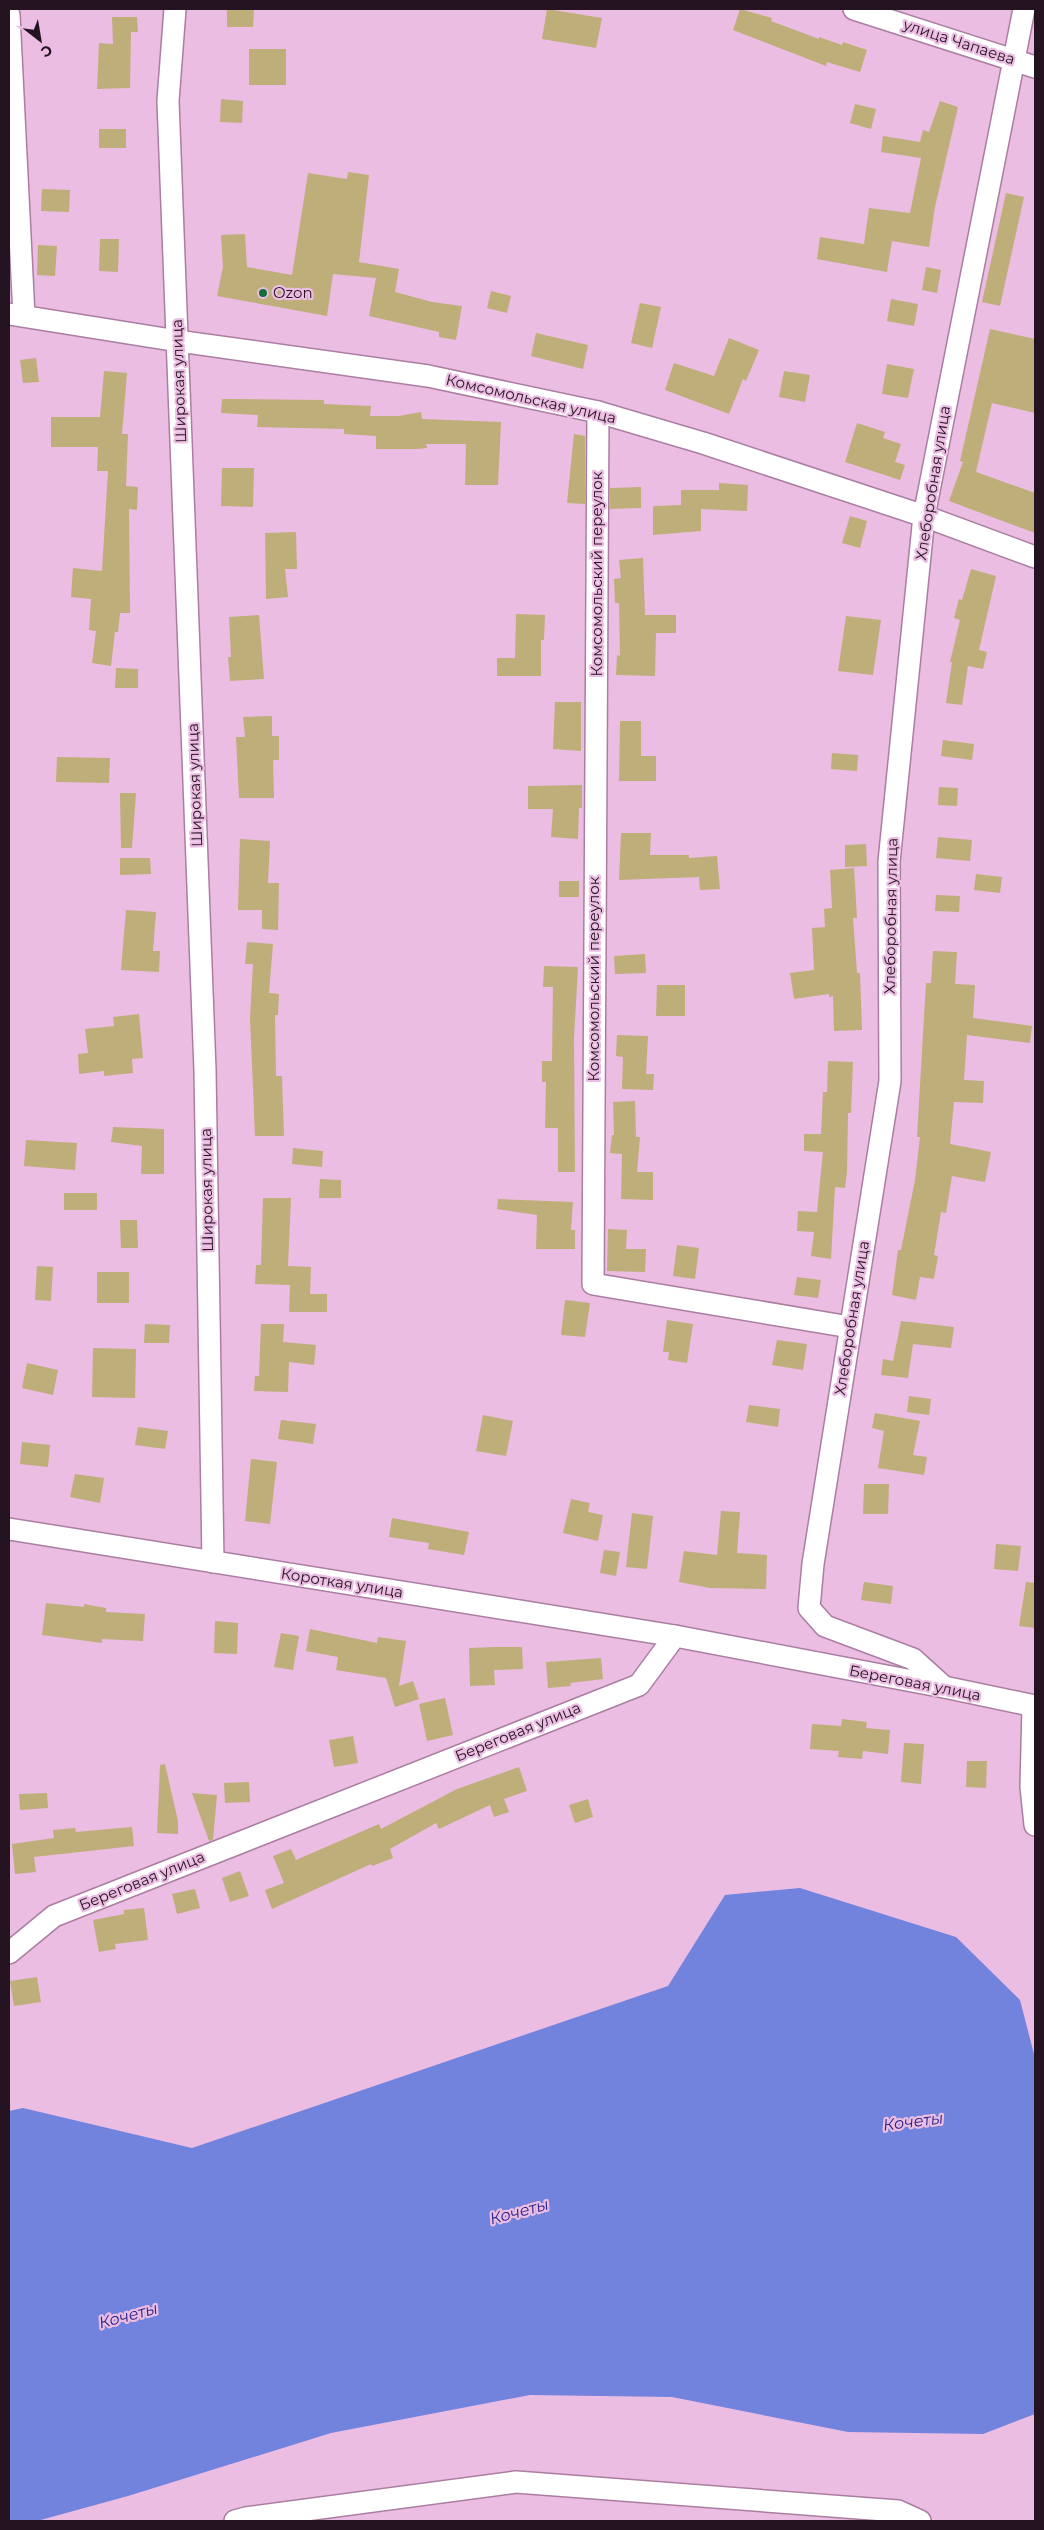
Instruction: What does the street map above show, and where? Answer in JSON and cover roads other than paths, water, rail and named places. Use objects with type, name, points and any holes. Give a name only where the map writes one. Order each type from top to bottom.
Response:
[{"type":"street","name":"Широкая улица","points":[[175,9],[168,101],[206,1070],[213,1562]]},
{"type":"street","name":"улица Чапаева","points":[[854,9],[1035,67]]},
{"type":"street","name":"Хлеборобная улица","points":[[944,1687],[913,1659],[825,1626],[809,1608],[813,1564],[890,1081],[888,862],[924,516],[1012,59],[1024,9]]},
{"type":"street","points":[[9,15],[16,315]]},
{"type":"street","name":"Комсомольская улица","points":[[16,315],[178,341],[428,376],[598,412],[702,443],[924,516],[1035,557]]},
{"type":"street","name":"Комсомольский переулок","points":[[598,412],[593,1284],[850,1326]]},
{"type":"street","name":"Короткая улица","points":[[9,1529],[675,1636]]},
{"type":"street","name":"Береговая улица","points":[[9,1953],[54,1916],[639,1685],[675,1636],[1034,1706]]},
{"type":"street","points":[[1034,1706],[1031,1787],[1035,1825]]},
{"type":"street","points":[[235,2521],[516,2482],[898,2512],[920,2521]]},
{"type":"water","name":"Кочеты","points":[[800,1888],[956,1937],[1020,2000],[1035,2058],[1035,2414],[983,2434],[848,2432],[672,2397],[530,2395],[331,2433],[128,2496],[37,2521],[9,2521],[9,2111],[23,2108],[192,2148],[668,1986],[725,1895]]},
{"type":"place","name":"Ozon","points":[[263,293]]}]
